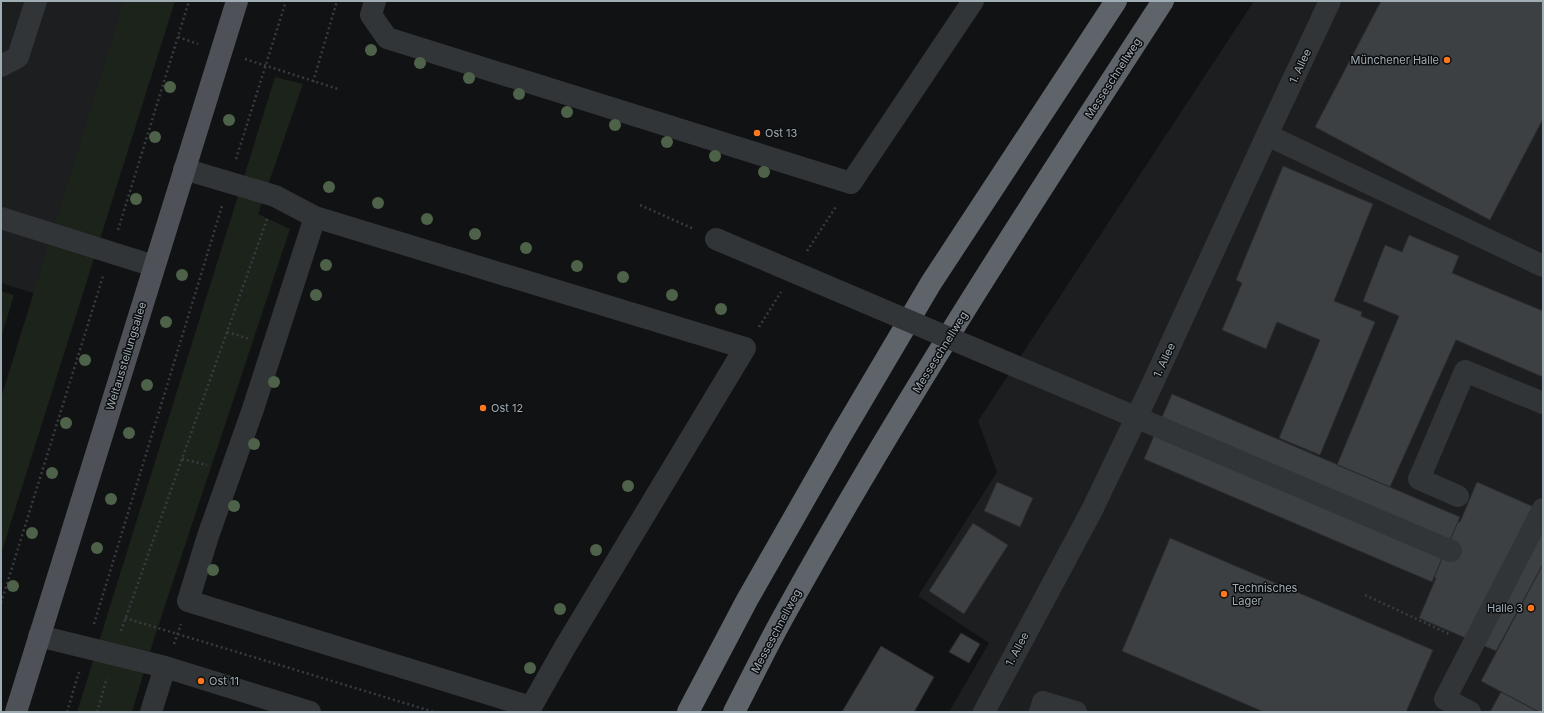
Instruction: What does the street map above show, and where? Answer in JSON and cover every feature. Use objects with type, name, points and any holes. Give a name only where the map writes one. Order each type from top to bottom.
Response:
[{"type":"highway","points":[[688,712],[747,600],[840,437],[931,284],[1116,1]]},
{"type":"highway","name":"Messeschnellweg","points":[[734,712],[781,620],[874,458],[1031,205],[1163,1]]},
{"type":"main road","name":"Weltausstellungsallee","points":[[16,712],[237,1]]},
{"type":"street","points":[[1,66],[18,57],[36,1]]},
{"type":"street","points":[[375,1],[371,15],[387,38],[852,183],[973,1]]},
{"type":"street","name":"1. Allee","points":[[984,712],[1092,510],[1150,389],[1330,1]]},
{"type":"street","points":[[1267,135],[1543,266]]},
{"type":"street","points":[[184,170],[275,196],[315,217],[745,348],[569,640],[531,707],[188,600],[208,536],[253,409],[315,217]]},
{"type":"street","points":[[1,218],[154,266]]},
{"type":"street","points":[[716,239],[1451,551]]},
{"type":"street","points":[[1458,496],[1419,479],[1465,371],[1543,403]]},
{"type":"street","points":[[1470,712],[1445,699],[1543,509]]},
{"type":"street","points":[[39,636],[165,667],[310,712]]},
{"type":"street","points":[[151,712],[165,667]]},
{"type":"street","points":[[1040,712],[1044,702],[1076,712]]},
{"type":"path","points":[[1,603],[189,1]]},
{"type":"path","points":[[67,712],[286,1]]},
{"type":"path","points":[[313,82],[337,1]]},
{"type":"path","points":[[178,38],[338,89]]},
{"type":"path","points":[[97,712],[125,618],[275,196]]},
{"type":"path","points":[[640,205],[716,239]]},
{"type":"path","points":[[1364,595],[1452,636]]},
{"type":"path","points":[[165,667],[188,600]]},
{"type":"path","points":[[125,618],[434,712]]},
{"type":"shaded area","points":[[1,1],[152,1],[59,301],[1,283]]},
{"type":"shaded area","points":[[124,1],[175,1],[1,554],[1,398]]},
{"type":"shaded area","points":[[1254,1],[1543,1],[1543,712],[949,712],[989,643],[918,596],[997,472],[978,421]]},
{"type":"shaded area","points":[[275,77],[303,84],[258,214],[290,229],[153,642],[132,712],[77,712]]},
{"type":"shaded area","points":[[1,291],[14,295],[1,338]]},
{"type":"building","name":"Münchener Halle","points":[[1381,1],[1543,1],[1543,119],[1490,220],[1315,127]]},
{"type":"building","points":[[1283,166],[1373,204],[1334,301],[1362,312],[1361,316],[1375,322],[1320,455],[1279,438],[1320,340],[1277,322],[1266,349],[1222,330],[1242,283],[1236,280]]},
{"type":"building","points":[[1409,235],[1459,256],[1452,273],[1543,311],[1543,377],[1456,340],[1390,487],[1337,465],[1399,316],[1363,301],[1385,245],[1402,252]]},
{"type":"building","points":[[1172,394],[1460,517],[1432,582],[1144,459]]},
{"type":"building","points":[[997,482],[1033,498],[1020,527],[984,511]]},
{"type":"building","points":[[1477,482],[1543,511],[1543,564],[1496,651],[1419,618],[1436,578],[1434,577]]},
{"type":"building","points":[[973,523],[1008,545],[964,614],[929,591]]},
{"type":"building","name":"Technisches Lager","points":[[1170,538],[1433,650],[1406,712],[1264,712],[1122,651]]},
{"type":"building","name":"Halle 3","points":[[1543,564],[1543,712],[1539,712],[1481,681]]},
{"type":"building","points":[[961,633],[980,644],[969,663],[949,652]]},
{"type":"building","points":[[881,646],[934,677],[914,712],[842,712]]},
{"type":"building","points":[[1501,692],[1539,712],[1490,712]]},
{"type":"place","name":"Münchener Halle","points":[[1447,60]]},
{"type":"place","name":"Ost 13","points":[[757,133]]},
{"type":"place","name":"Ost 12","points":[[483,408]]},
{"type":"place","name":"Technisches Lager","points":[[1224,594]]},
{"type":"place","name":"Halle 3","points":[[1531,608]]},
{"type":"place","name":"Ost 11","points":[[201,681]]}]
